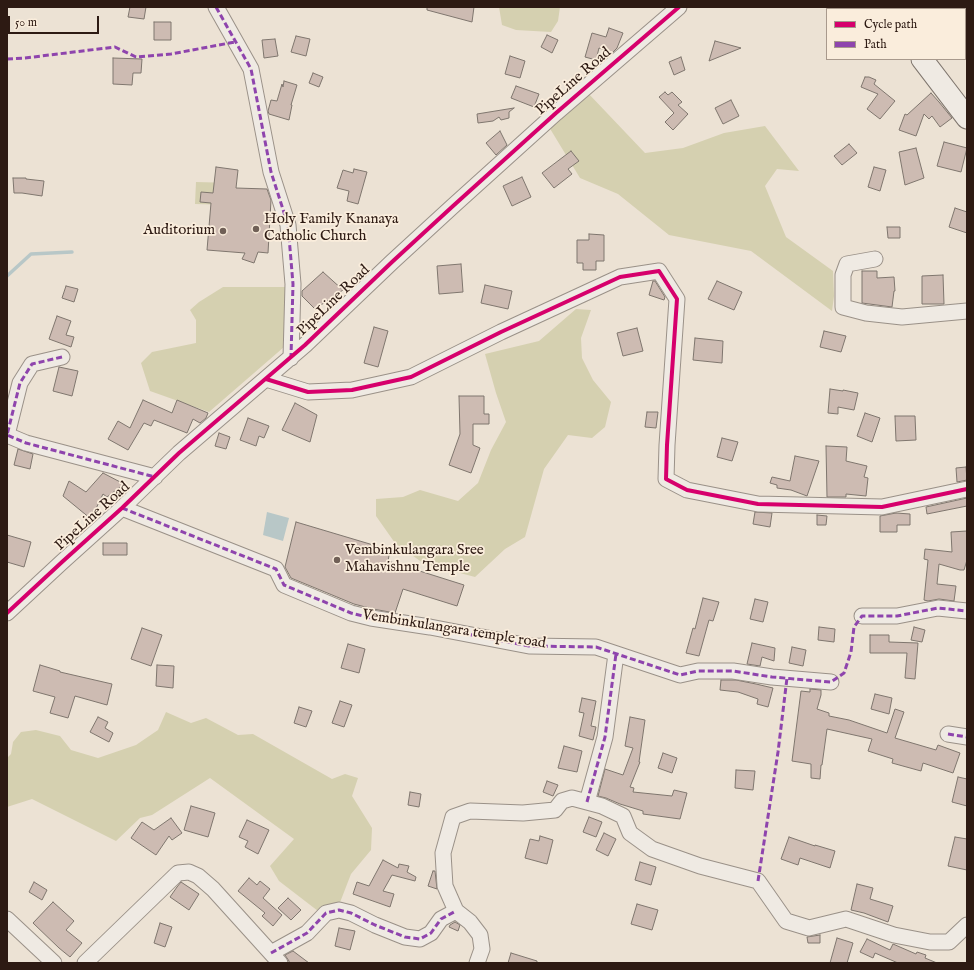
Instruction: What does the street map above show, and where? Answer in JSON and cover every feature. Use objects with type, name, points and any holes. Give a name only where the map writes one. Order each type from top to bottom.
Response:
[{"type":"main road","points":[[923,60],[967,118]]},
{"type":"street","points":[[216,7],[251,69],[271,172],[288,225],[293,284],[291,358]]},
{"type":"street","name":"PipeLine Road","points":[[7,613],[122,508],[179,453],[291,358],[392,262],[556,113],[679,7]]},
{"type":"street","points":[[875,259],[847,264],[843,275],[843,307],[866,313],[902,317],[967,311]]},
{"type":"street","points":[[266,379],[308,392],[352,390],[411,377],[501,332],[620,277],[659,271],[678,299],[666,479],[687,490],[758,504],[882,507],[967,489]]},
{"type":"street","points":[[62,357],[32,364],[20,383],[7,435],[26,443],[154,477]]},
{"type":"street","name":"Vembinkulangara temple road","points":[[122,508],[276,569],[284,585],[351,613],[371,618],[430,627],[529,646],[596,647],[680,675],[698,670],[733,671],[772,677],[831,682]]},
{"type":"street","points":[[862,616],[897,616],[938,608],[967,611]]},
{"type":"street","points":[[587,802],[605,737],[616,654]]},
{"type":"street","points":[[948,734],[967,737]]},
{"type":"street","points":[[477,963],[482,949],[480,935],[470,922],[456,911],[446,886],[443,853],[453,817],[470,811],[502,811],[523,813],[555,810],[562,801],[572,798],[602,806],[623,816],[630,833],[652,849],[700,866],[758,881],[786,921],[809,928],[846,919],[894,935],[930,942],[949,942],[967,925]]},
{"type":"street","points":[[85,963],[178,873],[189,872],[198,876],[213,889],[275,958],[307,933],[326,914],[339,910],[352,912],[375,925],[405,937],[420,939],[431,933],[441,919],[456,911]]},
{"type":"street","points":[[7,919],[54,963]]},
{"type":"shaded area","points":[[499,7],[560,7],[558,21],[551,32],[516,30],[502,25]]},
{"type":"shaded area","points":[[587,92],[645,153],[683,148],[724,133],[765,126],[799,171],[777,169],[765,186],[786,237],[833,271],[834,296],[832,311],[751,251],[669,235],[618,194],[580,178],[549,127]]},
{"type":"shaded area","points":[[196,182],[234,183],[233,205],[195,204]]},
{"type":"shaded area","points":[[223,287],[285,287],[284,347],[209,412],[150,391],[141,363],[152,352],[196,343],[196,320],[190,310],[199,302]]},
{"type":"shaded area","points":[[576,309],[591,310],[581,338],[582,358],[593,380],[611,402],[605,427],[592,438],[568,435],[544,469],[525,537],[505,549],[475,577],[423,563],[395,543],[376,516],[376,499],[403,497],[420,490],[458,501],[478,483],[491,450],[506,422],[485,354],[539,341]]},
{"type":"shaded area","points":[[267,512],[289,518],[283,541],[263,535]]},
{"type":"shaded area","points":[[166,712],[191,723],[206,718],[238,735],[253,734],[332,779],[345,774],[358,778],[352,796],[372,828],[371,850],[351,874],[339,905],[318,911],[279,881],[270,866],[294,839],[210,778],[152,815],[140,818],[116,841],[32,799],[7,807],[7,758],[11,754],[13,742],[21,732],[36,730],[60,736],[71,750],[98,758],[136,745],[158,730]]},
{"type":"building","points":[[130,7],[146,7],[144,19],[128,17]]},
{"type":"building","points":[[427,7],[474,7],[472,22],[427,10]]},
{"type":"building","points":[[154,22],[171,22],[171,40],[154,40]]},
{"type":"building","points":[[609,28],[623,33],[617,48],[612,53],[599,48],[596,60],[585,57],[592,33],[606,37]]},
{"type":"building","points":[[547,35],[558,40],[552,53],[541,47]]},
{"type":"building","points":[[296,36],[310,39],[306,56],[291,52]]},
{"type":"building","points":[[275,39],[278,56],[264,58],[262,40]]},
{"type":"building","points":[[715,41],[741,48],[709,61]]},
{"type":"building","points":[[510,56],[525,61],[520,78],[505,74]]},
{"type":"building","points":[[681,57],[685,70],[674,75],[669,62]]},
{"type":"building","points":[[113,58],[142,59],[141,73],[133,73],[132,85],[113,84]]},
{"type":"building","points":[[313,73],[323,77],[319,87],[309,83]]},
{"type":"building","points":[[865,77],[876,80],[874,84],[895,101],[880,119],[867,109],[878,94],[861,87]]},
{"type":"building","points":[[284,81],[297,85],[291,105],[289,120],[269,114],[268,111],[271,100],[277,101]]},
{"type":"building","points":[[516,86],[539,94],[534,107],[511,98]]},
{"type":"building","points":[[665,92],[668,95],[672,92],[682,102],[678,105],[688,114],[673,130],[665,122],[674,113],[659,97]]},
{"type":"building","points":[[931,93],[952,118],[940,127],[932,116],[929,119],[924,114],[916,136],[899,130],[905,114],[907,115]]},
{"type":"building","points":[[731,100],[739,116],[723,124],[715,108]]},
{"type":"building","points":[[514,108],[509,112],[509,118],[501,120],[499,117],[493,121],[478,123],[477,114]]},
{"type":"building","points":[[500,131],[507,145],[496,155],[486,143]]},
{"type":"building","points":[[944,142],[967,148],[961,172],[937,166]]},
{"type":"building","points":[[849,144],[857,153],[842,165],[834,156]]},
{"type":"building","points":[[916,148],[924,178],[905,185],[899,152]]},
{"type":"building","points":[[571,151],[579,161],[568,169],[572,174],[554,188],[542,173]]},
{"type":"building","points":[[216,167],[238,170],[236,188],[267,189],[271,200],[268,253],[258,252],[254,263],[242,259],[245,253],[207,250],[211,203],[200,202],[201,192],[213,193]]},
{"type":"building","points":[[874,167],[886,170],[880,191],[868,187]]},
{"type":"building","points":[[354,169],[367,172],[358,204],[347,201],[349,191],[337,188],[343,170],[353,173]]},
{"type":"building","points":[[522,177],[531,197],[512,206],[503,186]]},
{"type":"building","points":[[13,178],[26,178],[44,181],[42,196],[14,193]]},
{"type":"building","points":[[955,208],[967,212],[967,233],[949,227]]},
{"type":"building","points":[[887,227],[900,227],[900,238],[888,238]]},
{"type":"building","points":[[589,234],[604,235],[604,261],[596,261],[596,270],[583,270],[583,263],[577,263],[577,240],[589,240]]},
{"type":"building","points":[[461,264],[463,292],[439,294],[437,266]]},
{"type":"building","points":[[862,271],[877,271],[877,278],[894,277],[895,291],[892,307],[862,303]]},
{"type":"building","points":[[323,272],[343,290],[315,309],[302,296],[302,291]]},
{"type":"building","points":[[943,275],[944,304],[922,304],[922,276]]},
{"type":"building","points":[[653,281],[655,281],[665,297],[664,300],[649,295]]},
{"type":"building","points":[[717,281],[742,292],[734,310],[708,299]]},
{"type":"building","points":[[485,285],[512,291],[508,309],[481,303]]},
{"type":"building","points":[[66,286],[78,289],[74,302],[62,298]]},
{"type":"building","points":[[57,316],[71,321],[66,335],[74,337],[71,347],[49,339]]},
{"type":"building","points":[[374,327],[388,331],[378,367],[364,363]]},
{"type":"building","points":[[637,328],[643,351],[623,356],[617,333]]},
{"type":"building","points":[[824,331],[846,336],[841,352],[820,347]]},
{"type":"building","points":[[695,338],[723,341],[722,363],[693,360]]},
{"type":"building","points":[[59,367],[78,371],[72,396],[53,391]]},
{"type":"building","points":[[830,389],[858,393],[854,410],[838,407],[838,414],[828,413]]},
{"type":"building","points":[[459,396],[484,396],[484,414],[489,414],[489,424],[473,424],[473,445],[480,448],[471,473],[449,465],[460,434]]},
{"type":"building","points":[[143,400],[172,413],[177,400],[208,413],[206,418],[200,423],[193,419],[187,433],[154,420],[151,426],[144,423],[128,450],[108,439],[118,421],[130,428]]},
{"type":"building","points":[[295,403],[317,415],[310,442],[282,430]]},
{"type":"building","points":[[647,412],[658,412],[656,428],[645,427]]},
{"type":"building","points":[[865,413],[880,418],[872,442],[857,436]]},
{"type":"building","points":[[895,416],[915,416],[916,440],[896,441]]},
{"type":"building","points":[[248,418],[269,426],[264,438],[259,436],[256,446],[240,440]]},
{"type":"building","points":[[219,433],[230,437],[226,449],[215,446]]},
{"type":"building","points":[[722,438],[738,442],[732,461],[717,457]]},
{"type":"building","points":[[826,446],[847,447],[846,461],[867,466],[864,477],[868,478],[866,496],[846,494],[846,497],[827,497]]},
{"type":"building","points":[[18,449],[33,454],[30,469],[14,465]]},
{"type":"building","points":[[795,456],[819,461],[807,496],[791,490],[777,488],[777,485],[770,483],[772,477],[790,481]]},
{"type":"building","points":[[966,467],[967,480],[957,482],[956,468]]},
{"type":"building","points":[[103,473],[124,484],[107,497],[103,494],[91,519],[63,496],[69,481],[86,492]]},
{"type":"building","points":[[967,498],[967,506],[927,514],[926,507]]},
{"type":"building","points":[[755,512],[772,513],[770,527],[753,524]]},
{"type":"building","points":[[896,513],[910,514],[910,525],[897,525],[897,532],[880,532],[880,516]]},
{"type":"building","points":[[817,515],[827,516],[826,525],[817,525]]},
{"type":"building","name":"Vembinkulangara Sree Mahavishnu Temple","points":[[296,522],[390,550],[388,561],[464,585],[457,606],[403,589],[395,613],[354,604],[291,578],[285,567]]},
{"type":"building","points":[[967,531],[967,560],[964,570],[939,564],[937,584],[956,586],[954,601],[939,599],[928,601],[924,600],[928,560],[924,559],[925,549],[952,552],[951,532]]},
{"type":"building","points":[[7,535],[31,542],[24,567],[7,562]]},
{"type":"building","points":[[103,543],[127,543],[127,555],[103,555]]},
{"type":"building","points":[[703,598],[719,602],[713,621],[709,620],[699,656],[686,653],[693,628],[695,629]]},
{"type":"building","points":[[755,599],[768,602],[763,622],[750,619]]},
{"type":"building","points":[[819,627],[835,629],[834,642],[818,640]]},
{"type":"building","points":[[914,627],[925,630],[922,642],[911,640]]},
{"type":"building","points":[[142,628],[162,635],[151,666],[131,659]]},
{"type":"building","points":[[870,635],[889,635],[889,642],[918,643],[915,679],[905,678],[907,653],[870,653]]},
{"type":"building","points":[[752,643],[775,648],[774,661],[762,657],[760,666],[747,664]]},
{"type":"building","points":[[348,644],[365,649],[359,673],[341,668]]},
{"type":"building","points":[[792,647],[806,650],[803,666],[789,663]]},
{"type":"building","points":[[40,665],[60,672],[112,684],[107,705],[75,696],[68,718],[50,713],[55,697],[33,691]]},
{"type":"building","points":[[157,665],[174,666],[173,688],[156,686]]},
{"type":"building","points":[[721,680],[736,680],[773,688],[768,707],[757,704],[758,699],[738,692],[720,690]]},
{"type":"building","points":[[810,689],[821,690],[817,709],[829,713],[829,716],[849,720],[887,733],[895,709],[904,712],[895,738],[936,750],[938,745],[960,753],[953,773],[923,763],[921,771],[892,763],[893,759],[868,751],[872,739],[827,729],[820,779],[811,778],[811,764],[792,761],[801,691],[810,692]]},
{"type":"building","points":[[875,694],[892,698],[889,714],[871,709]]},
{"type":"building","points":[[582,698],[596,701],[591,726],[596,727],[593,740],[579,736],[584,713],[579,712]]},
{"type":"building","points":[[340,701],[352,705],[344,727],[332,723]]},
{"type":"building","points":[[299,707],[312,711],[306,727],[294,723]]},
{"type":"building","points":[[98,717],[108,722],[105,728],[113,733],[109,742],[90,732]]},
{"type":"building","points":[[630,717],[645,720],[640,762],[630,787],[634,788],[633,792],[672,796],[674,790],[687,793],[680,819],[643,814],[643,811],[598,796],[605,769],[623,775],[633,748],[625,746]]},
{"type":"building","points":[[564,746],[582,751],[577,772],[558,768]]},
{"type":"building","points":[[663,753],[677,758],[672,773],[658,768]]},
{"type":"building","points":[[736,770],[755,771],[753,790],[735,788]]},
{"type":"building","points":[[958,777],[967,779],[967,806],[952,802]]},
{"type":"building","points":[[547,781],[558,785],[553,796],[543,792]]},
{"type":"building","points":[[410,792],[421,794],[419,807],[408,805]]},
{"type":"building","points":[[191,806],[215,813],[208,837],[184,830]]},
{"type":"building","points":[[589,817],[602,822],[596,837],[583,832]]},
{"type":"building","points":[[171,818],[182,833],[172,840],[169,836],[156,855],[131,838],[142,822],[154,830]]},
{"type":"building","points":[[247,820],[269,830],[258,854],[245,847],[248,841],[239,837]]},
{"type":"building","points":[[604,833],[616,839],[608,856],[596,850]]},
{"type":"building","points":[[540,836],[553,840],[547,864],[525,858],[530,839],[539,841]]},
{"type":"building","points":[[789,837],[835,851],[830,868],[800,858],[798,865],[781,859]]},
{"type":"building","points":[[955,837],[967,839],[967,870],[948,866]]},
{"type":"building","points":[[383,860],[398,868],[399,864],[409,866],[407,872],[416,877],[415,881],[392,875],[383,891],[394,894],[390,907],[353,894],[357,882],[369,886]]},
{"type":"building","points":[[640,862],[656,867],[651,885],[635,880]]},
{"type":"building","points":[[433,871],[435,871],[437,889],[428,886]]},
{"type":"building","points":[[249,878],[257,885],[260,881],[270,889],[263,898],[282,915],[273,926],[262,916],[265,913],[238,891]]},
{"type":"building","points":[[34,882],[47,890],[42,900],[29,892]]},
{"type":"building","points":[[181,882],[199,894],[189,910],[170,897]]},
{"type":"building","points":[[857,884],[873,888],[870,899],[893,906],[888,922],[851,910]]},
{"type":"building","points":[[288,898],[301,910],[291,920],[278,908]]},
{"type":"building","points":[[53,902],[74,921],[66,930],[82,943],[70,957],[33,923]]},
{"type":"building","points":[[637,904],[658,910],[652,930],[631,924]]},
{"type":"building","points":[[455,922],[460,925],[458,931],[449,927]]},
{"type":"building","points":[[160,923],[172,927],[165,947],[154,943]]},
{"type":"building","points":[[339,928],[355,931],[350,950],[335,946]]},
{"type":"building","points":[[820,935],[820,943],[808,943],[807,937]]},
{"type":"building","points":[[837,938],[853,943],[847,963],[830,963]]},
{"type":"building","points":[[867,939],[890,950],[893,944],[916,954],[917,952],[926,955],[925,958],[937,963],[898,963],[875,953],[873,958],[860,952]]},
{"type":"building","points":[[293,951],[309,963],[289,963],[285,955]]},
{"type":"building","points":[[511,953],[537,961],[537,963],[508,963]]},
{"type":"waterway","points":[[7,276],[31,254],[72,252]]},
{"type":"marked path","points":[[216,7],[251,69],[271,172],[288,225],[293,284],[291,357]]},
{"type":"marked path","points":[[7,59],[115,47],[136,57],[171,54],[235,42]]},
{"type":"marked path","points":[[62,357],[32,364],[20,383],[7,435],[26,443],[155,477]]},
{"type":"marked path","points":[[122,508],[276,569],[284,585],[351,613],[371,618],[430,627],[529,646],[596,647],[680,675],[698,671],[733,671],[772,677],[831,682],[844,673],[851,652],[854,627],[862,616],[897,616],[938,608],[967,611]]},
{"type":"marked path","points":[[587,802],[605,737],[616,654]]},
{"type":"marked path","points":[[758,881],[778,752],[787,678]]},
{"type":"marked path","points":[[948,734],[967,737]]},
{"type":"marked path","points":[[271,953],[307,933],[326,913],[339,910],[351,913],[375,925],[405,937],[420,939],[431,933],[441,919],[456,911]]},
{"type":"cycle path","points":[[7,613],[122,508],[179,453],[305,345],[392,262],[556,113],[679,7]]},
{"type":"cycle path","points":[[266,379],[308,392],[352,390],[411,377],[501,332],[620,277],[659,271],[677,299],[666,479],[687,490],[758,504],[882,507],[967,489]]},
{"type":"place","name":"Holy Family Knanaya Catholic Church","points":[[256,229]]},
{"type":"place","name":"Auditorium","points":[[223,231]]},
{"type":"place","name":"Vembinkulangara Sree Mahavishnu Temple","points":[[337,560]]}]
